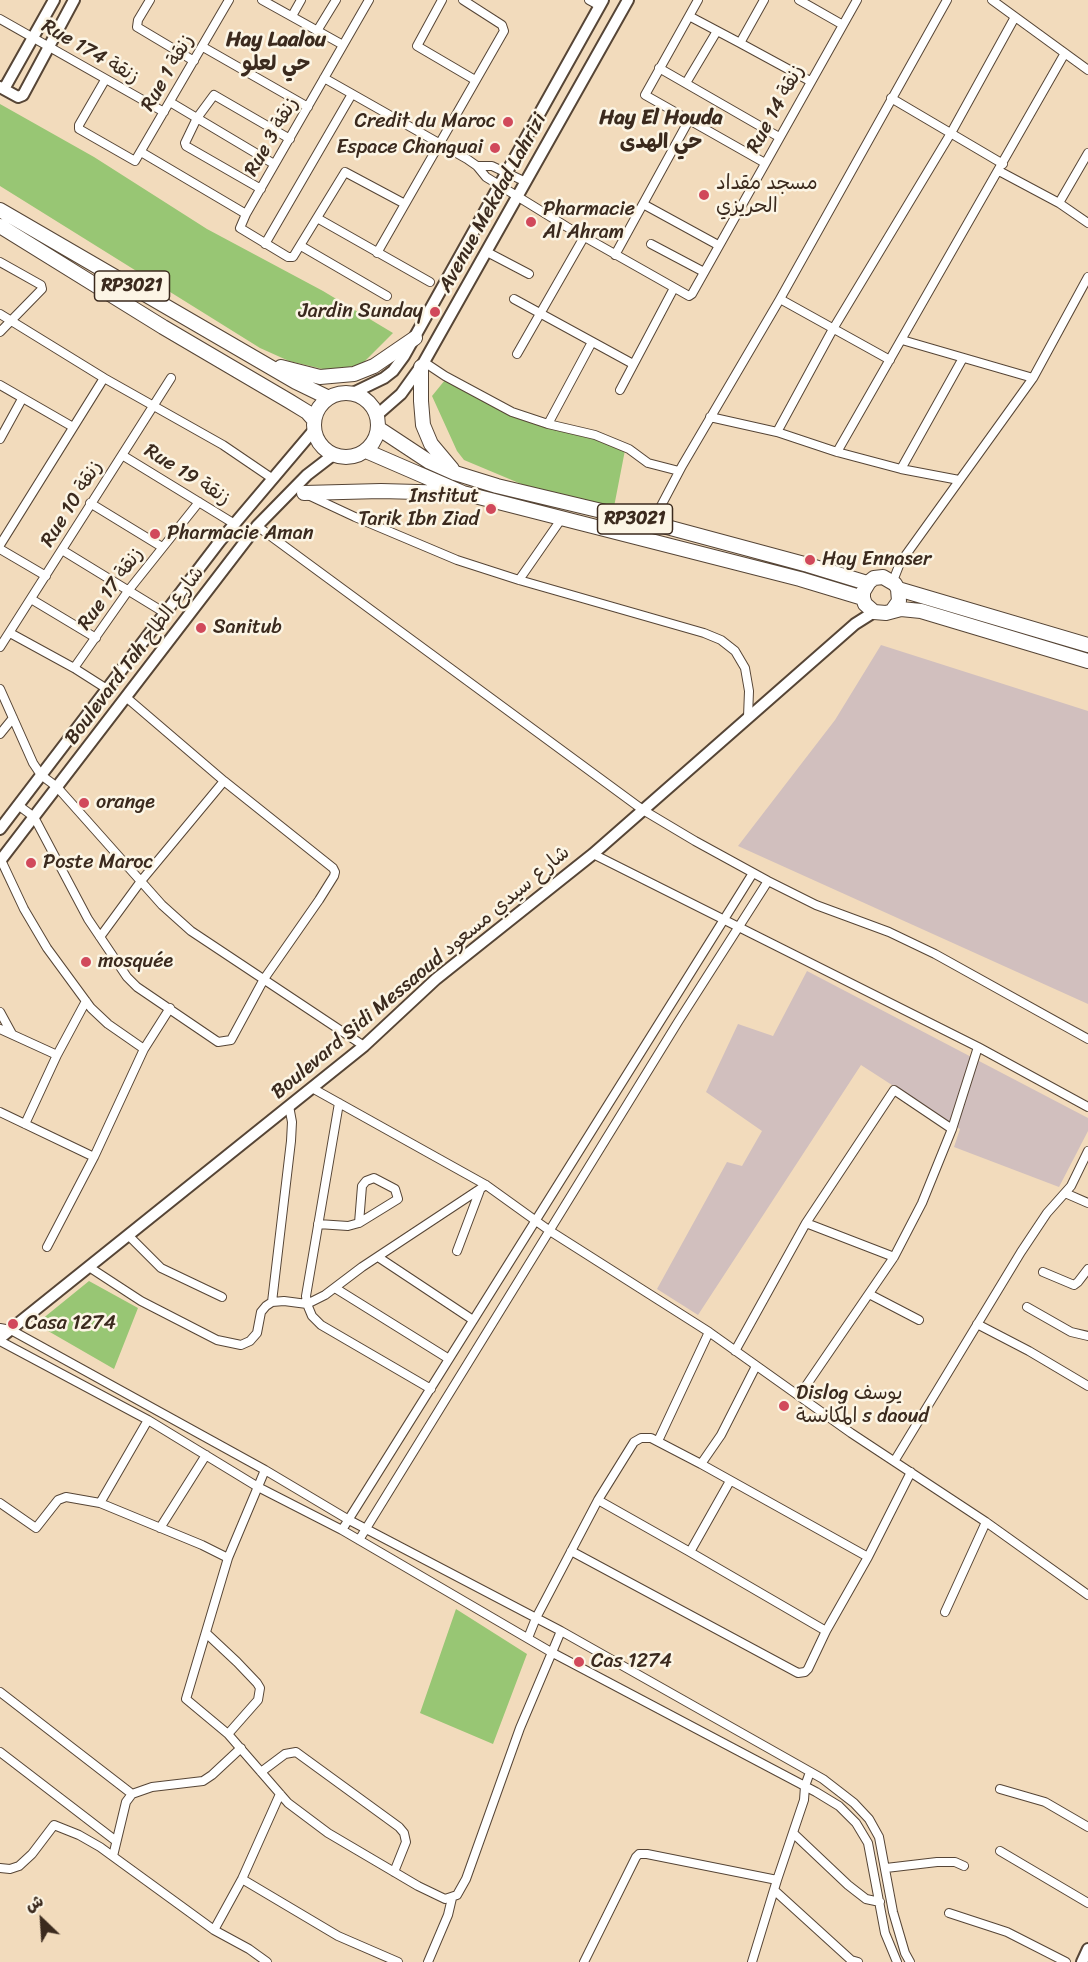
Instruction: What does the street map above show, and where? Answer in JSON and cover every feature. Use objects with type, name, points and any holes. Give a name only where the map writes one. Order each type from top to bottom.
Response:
[{"type":"highway","name":"RP3021","points":[[0,210],[296,382],[329,398]]},
{"type":"highway","name":"RP3021","points":[[0,226],[163,327],[307,412],[314,425],[319,443],[333,455]]},
{"type":"highway","points":[[264,363],[312,376],[344,376],[374,366],[415,338]]},
{"type":"highway","points":[[423,364],[421,411],[425,433],[436,451],[455,473]]},
{"type":"highway","points":[[314,425],[318,410],[329,398],[336,394],[352,393]]},
{"type":"highway","name":"RP3021","points":[[352,393],[366,400],[378,421],[428,461],[455,473],[496,486],[652,523],[867,583]]},
{"type":"highway","points":[[333,455],[350,457],[366,450],[372,444],[378,421]]},
{"type":"highway","name":"RP3021","points":[[366,450],[463,494],[800,579],[886,613],[892,610],[910,609],[1088,661]]},
{"type":"highway","points":[[298,490],[463,494]]},
{"type":"highway","points":[[867,605],[863,592],[867,583],[874,578],[1088,645]]},
{"type":"highway","points":[[892,582],[899,601],[892,610]]},
{"type":"street","points":[[54,0],[2,88],[18,97],[23,95],[74,0]]},
{"type":"street","points":[[150,0],[137,25],[139,28],[195,61]]},
{"type":"street","name":"Rue 1 زنقة","points":[[105,80],[79,125],[79,129],[135,161],[229,0]]},
{"type":"street","points":[[263,0],[343,45]]},
{"type":"street","points":[[291,16],[301,0]]},
{"type":"street","points":[[317,31],[336,0]]},
{"type":"street","name":"Rue 3 زنقة","points":[[265,244],[240,228],[274,164],[369,0]]},
{"type":"street","points":[[441,0],[417,46],[475,80]]},
{"type":"street","points":[[377,253],[504,31],[502,25],[463,0]]},
{"type":"street","points":[[589,0],[601,3]]},
{"type":"street","name":"Avenue Mekdad Lahrizi","points":[[378,421],[423,364],[628,0]]},
{"type":"street","points":[[698,0],[645,94],[646,97],[765,163]]},
{"type":"street","points":[[741,41],[764,0]]},
{"type":"street","points":[[799,0],[843,25]]},
{"type":"street","name":"Rue 14 زنقة","points":[[674,288],[689,296],[692,294],[857,0]]},
{"type":"street","points":[[652,523],[679,471],[780,299],[947,0]]},
{"type":"street","points":[[992,0],[1088,70]]},
{"type":"street","name":"Avenue Mekdad Lahrizi","points":[[352,393],[391,373],[415,338],[601,3]]},
{"type":"street","points":[[689,16],[741,41],[810,81]]},
{"type":"street","points":[[777,432],[833,329],[951,133],[1015,17]]},
{"type":"street","name":"Rue 174 زنقة","points":[[0,20],[164,112]]},
{"type":"street","points":[[686,83],[717,31]]},
{"type":"street","points":[[203,47],[308,107]]},
{"type":"street","points":[[837,452],[1065,53]]},
{"type":"street","points":[[659,68],[779,137]]},
{"type":"street","points":[[324,78],[477,166],[482,174],[517,197],[674,288],[620,390]]},
{"type":"street","points":[[352,94],[265,244],[288,257],[295,256],[345,172],[405,204]]},
{"type":"street","points":[[261,189],[186,146],[185,143],[196,118],[214,95],[290,139]]},
{"type":"street","points":[[891,98],[951,133],[1088,223]]},
{"type":"street","points":[[170,102],[274,164]]},
{"type":"street","points":[[615,255],[689,120]]},
{"type":"street","points":[[141,152],[246,214]]},
{"type":"street","points":[[1059,203],[1088,153]]},
{"type":"street","points":[[477,166],[492,166],[526,182]]},
{"type":"street","points":[[643,204],[718,245]]},
{"type":"street","points":[[317,218],[430,282]]},
{"type":"street","points":[[517,354],[584,237]]},
{"type":"street","points":[[651,244],[704,272]]},
{"type":"street","points":[[301,246],[387,296]]},
{"type":"street","points":[[487,252],[529,274]]},
{"type":"street","points":[[0,262],[41,285],[42,291],[0,332]]},
{"type":"street","points":[[892,582],[900,563],[1033,378],[1088,277]]},
{"type":"street","points":[[514,299],[633,364]]},
{"type":"street","points":[[780,299],[890,360]]},
{"type":"street","points":[[0,314],[104,378],[223,445],[273,479]]},
{"type":"street","points":[[902,340],[1033,378]]},
{"type":"street","points":[[548,424],[592,342]]},
{"type":"street","points":[[901,469],[963,358]]},
{"type":"street","points":[[423,364],[512,412],[548,424],[595,435],[629,449],[648,463],[679,471]]},
{"type":"street","points":[[46,576],[0,544],[104,378]]},
{"type":"street","name":"Rue 10 زنقة","points":[[0,647],[171,378]]},
{"type":"street","points":[[0,385],[73,427]]},
{"type":"street","points":[[0,439],[22,399]]},
{"type":"street","points":[[710,417],[777,432],[837,452],[901,469],[959,480]]},
{"type":"street","name":"Boulevard Tah شارع الطاح","points":[[0,829],[233,524],[273,479],[314,425]]},
{"type":"street","name":"Rue 19 زنقة","points":[[123,455],[233,524]]},
{"type":"street","name":"Boulevard Tah شارع الطاح","points":[[0,860],[127,698],[257,526],[333,455]]},
{"type":"street","points":[[298,490],[457,560],[721,640],[735,651],[745,668],[749,691],[748,717]]},
{"type":"street","name":"Rue 17 زنقة","points":[[74,668],[128,591],[199,502]]},
{"type":"street","points":[[90,503],[162,547]]},
{"type":"street","points":[[519,580],[562,518]]},
{"type":"street","points":[[257,526],[643,810],[768,881],[816,905],[889,932],[935,954],[1088,1039]]},
{"type":"street","points":[[62,550],[165,613]]},
{"type":"street","points":[[31,599],[96,638]]},
{"type":"street","name":"Boulevard Sidi Messaoud شارع سيدي مسعود","points":[[0,1339],[5,1329],[129,1236],[364,1046],[436,980],[593,854],[855,624],[867,605]]},
{"type":"street","points":[[10,633],[107,689]]},
{"type":"street","points":[[0,689],[41,775],[57,787],[94,826],[178,920],[364,1046]]},
{"type":"street","points":[[18,805],[34,817],[88,919],[127,977],[137,987],[218,1042],[231,1040],[264,979],[319,900],[335,872],[127,698]]},
{"type":"street","points":[[0,735],[13,718]]},
{"type":"street","points":[[100,937],[141,881],[224,781]]},
{"type":"street","points":[[593,854],[978,1047],[1088,1107]]},
{"type":"street","points":[[0,860],[36,929],[86,1001],[108,1024],[144,1049]]},
{"type":"street","points":[[342,1530],[753,873]]},
{"type":"street","points":[[359,1540],[678,1022],[768,881]]},
{"type":"street","points":[[25,1124],[57,1055],[86,1001]]},
{"type":"street","points":[[47,1247],[94,1157],[144,1049],[170,1008]]},
{"type":"street","points":[[0,1012],[13,1035]]},
{"type":"street","points":[[0,1029],[57,1055]]},
{"type":"street","points":[[799,1396],[894,1257],[922,1203],[952,1129],[978,1047]]},
{"type":"street","points":[[312,1088],[483,1187],[709,1332],[851,1433],[986,1522],[1088,1595]]},
{"type":"street","points":[[735,1351],[806,1223],[894,1090],[952,1129]]},
{"type":"street","points":[[339,1102],[306,1296],[307,1304],[312,1316],[321,1325],[430,1389]]},
{"type":"street","points":[[272,1302],[291,1141],[292,1122],[289,1106]]},
{"type":"street","points":[[0,1112],[94,1157]]},
{"type":"street","points":[[895,1460],[1021,1252],[1047,1213],[1071,1186],[1088,1151]]},
{"type":"street","points":[[318,1224],[348,1226],[359,1223],[398,1199],[395,1189],[374,1178],[366,1181],[361,1191],[359,1223]]},
{"type":"street","points":[[457,1251],[483,1187]]},
{"type":"street","points":[[89,1267],[141,1301],[217,1340],[232,1345],[241,1345],[250,1341],[257,1333],[261,1312],[272,1302],[307,1304],[335,1288],[483,1187]]},
{"type":"street","points":[[1065,1192],[1088,1203]]},
{"type":"street","points":[[806,1223],[894,1257]]},
{"type":"street","points":[[129,1236],[161,1268],[222,1297]]},
{"type":"street","points":[[378,1257],[473,1320]]},
{"type":"street","points":[[1043,1272],[1074,1285],[1087,1274]]},
{"type":"street","points":[[335,1288],[449,1359]]},
{"type":"street","points":[[869,1294],[919,1320]]},
{"type":"street","points":[[1027,1307],[1071,1332],[1088,1336]]},
{"type":"street","points":[[977,1324],[1088,1386]]},
{"type":"street","points":[[5,1329],[265,1470],[349,1520],[561,1631],[823,1779],[855,1803],[869,1819],[879,1837],[893,1912],[905,1953],[910,1962]]},
{"type":"street","points":[[658,1441],[709,1332]]},
{"type":"street","points":[[0,1339],[148,1420],[258,1487],[342,1530],[552,1652],[839,1806],[856,1823],[868,1843],[885,1933],[896,1961],[885,1962]]},
{"type":"street","points":[[701,1464],[721,1435],[756,1366]]},
{"type":"street","points":[[100,1503],[148,1420]]},
{"type":"street","points":[[528,1638],[598,1500],[634,1442],[641,1438],[658,1441],[868,1557]]},
{"type":"street","points":[[160,1528],[206,1455]]},
{"type":"street","points":[[265,1470],[228,1558],[186,1698],[228,1734],[288,1803],[328,1833],[445,1899],[457,1895],[466,1879],[520,1728],[561,1631]]},
{"type":"street","points":[[571,1551],[798,1673],[805,1672],[868,1557],[911,1472]]},
{"type":"street","points":[[690,1552],[730,1481]]},
{"type":"street","points":[[0,1503],[36,1528],[58,1500],[66,1497],[100,1503],[228,1558]]},
{"type":"street","points":[[598,1500],[826,1631]]},
{"type":"street","points":[[945,1612],[986,1522]]},
{"type":"street","points":[[206,1633],[237,1662],[260,1688],[258,1700],[228,1734]]},
{"type":"street","points":[[0,1692],[132,1794]]},
{"type":"street","points":[[113,1856],[126,1802],[132,1794],[152,1788],[203,1780],[212,1775],[241,1748]]},
{"type":"street","points":[[0,1752],[116,1841]]},
{"type":"street","points":[[261,1772],[285,1754],[296,1752],[399,1827],[404,1833],[406,1842],[394,1872]]},
{"type":"street","points":[[752,1962],[804,1800],[805,1786],[810,1772]]},
{"type":"street","points":[[804,1800],[816,1792],[823,1779]]},
{"type":"street","points":[[1000,1789],[1045,1802],[1088,1827]]},
{"type":"street","points":[[214,1930],[242,1879],[280,1794]]},
{"type":"street","points":[[0,1868],[10,1869],[20,1866],[54,1825],[79,1835],[113,1856],[214,1930],[249,1949],[267,1962]]},
{"type":"street","points":[[793,1833],[848,1886],[866,1899],[880,1902]]},
{"type":"street","points":[[1000,1851],[1088,1903]]},
{"type":"street","points":[[584,1962],[639,1854],[777,1880]]},
{"type":"street","points":[[886,1868],[938,1862],[955,1862],[964,1866]]},
{"type":"street","points":[[242,1879],[338,1936],[398,1962]]},
{"type":"street","points":[[774,1890],[851,1960],[858,1962]]},
{"type":"street","points":[[428,1962],[448,1915],[452,1898]]},
{"type":"street","points":[[949,1913],[989,1928],[1007,1932],[1066,1962]]},
{"type":"street","points":[[1082,1962],[1088,1950]]},
{"type":"shaded area","points":[[881,645],[1088,711],[1088,1004],[738,846],[835,720]]},
{"type":"shaded area","points":[[807,971],[1088,1118],[1088,1131],[1059,1187],[954,1147],[960,1129],[861,1065],[698,1315],[657,1289],[727,1162],[742,1166],[762,1131],[706,1092],[738,1024],[773,1036]]},
{"type":"green space","points":[[0,104],[94,157],[207,229],[323,291],[393,333],[362,364],[331,371],[289,361],[260,348],[0,186]]},
{"type":"green space","points":[[445,380],[513,413],[626,445],[613,512],[538,491],[464,460],[457,451],[432,396]]},
{"type":"green space","points":[[89,1281],[138,1308],[114,1369],[36,1324]]},
{"type":"green space","points":[[456,1609],[527,1654],[493,1744],[420,1713]]},
{"type":"place","name":"Credit du Maroc","points":[[508,122]]},
{"type":"place","name":"Espace Changuai","points":[[495,148]]},
{"type":"place","name":"مسجد مقداد الحريزي","points":[[704,195]]},
{"type":"place","name":"Pharmacie Al Ahram","points":[[531,222]]},
{"type":"place","name":"Jardin Sunday","points":[[435,312]]},
{"type":"place","name":"Institut Tarik Ibn Ziad","points":[[491,509]]},
{"type":"place","name":"Pharmacie Aman","points":[[155,534]]},
{"type":"place","name":"Hay Ennaser","points":[[810,560]]},
{"type":"place","name":"Sanitub","points":[[201,628]]},
{"type":"place","name":"orange","points":[[84,803]]},
{"type":"place","name":"Poste Maroc","points":[[31,863]]},
{"type":"place","name":"mosquée","points":[[86,962]]},
{"type":"place","name":"Casa 1274","points":[[13,1324]]},
{"type":"place","name":"Dislog يوسف المكانسة s daoud","points":[[784,1406]]},
{"type":"place","name":"Cas 1274","points":[[579,1662]]},
{"type":"district","name":"Hay Laalou حي لعلو","points":[[276,53]]},
{"type":"district","name":"Hay El Houda حي الهدى","points":[[661,131]]}]
